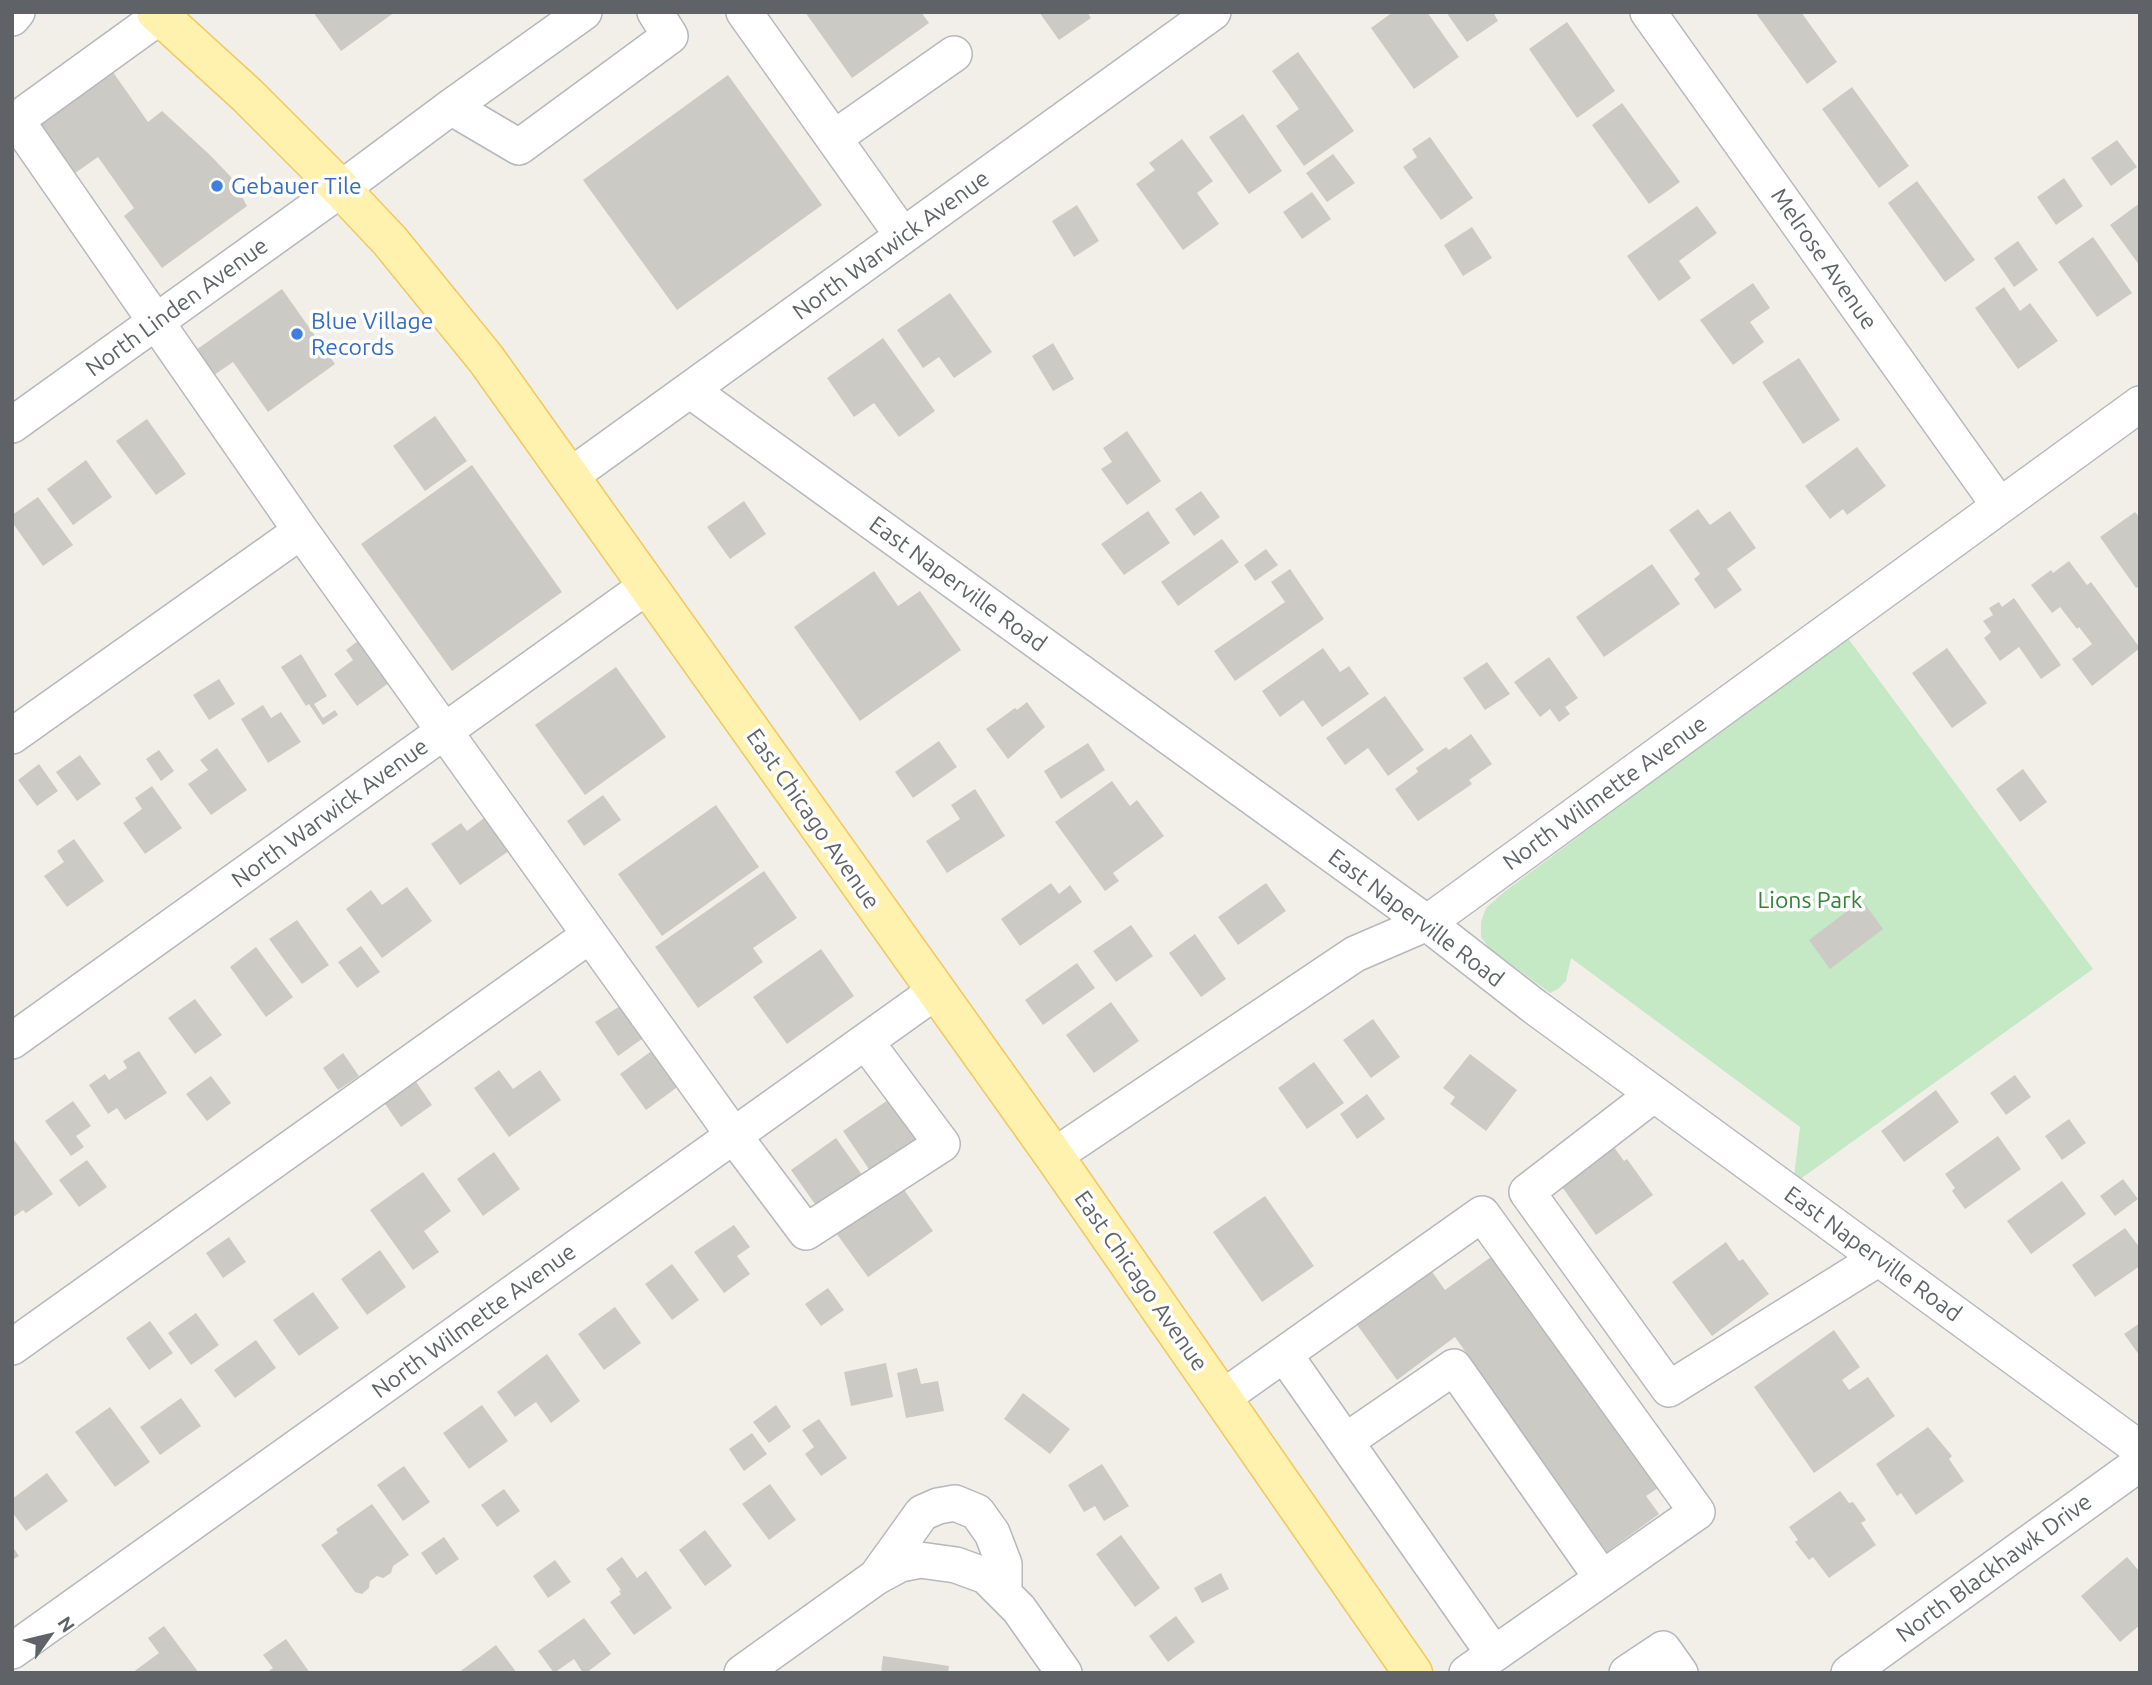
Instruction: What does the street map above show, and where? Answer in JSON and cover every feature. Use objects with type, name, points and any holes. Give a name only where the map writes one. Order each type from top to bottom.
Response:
[{"type":"main road","name":"East Chicago Avenue","points":[[158,14],[247,94],[341,189],[390,242],[486,359],[1054,1156],[1413,1673]]},
{"type":"street","points":[[12,18],[17,12]]},
{"type":"street","name":"North Linden Avenue","points":[[12,425],[584,12]]},
{"type":"street","points":[[451,107],[519,147],[670,36],[654,12]]},
{"type":"street","points":[[744,12],[902,236]]},
{"type":"street","name":"North Warwick Avenue","points":[[569,477],[1213,12]]},
{"type":"street","name":"Melrose Avenue","points":[[1648,12],[1999,505]]},
{"type":"street","points":[[158,14],[14,121],[444,732],[806,1232],[942,1144],[866,1041]]},
{"type":"street","points":[[834,138],[954,54]]},
{"type":"street","name":"East Naperville Road","points":[[690,390],[1427,923],[1535,1007],[2140,1449]]},
{"type":"street","name":"North Wilmette Avenue","points":[[1054,1156],[1355,954],[1427,923],[2140,404]]},
{"type":"street","points":[[12,736],[301,531]]},
{"type":"street","name":"North Warwick Avenue","points":[[12,1041],[647,586]]},
{"type":"street","points":[[12,1347],[590,935]]},
{"type":"street","name":"North Wilmette Avenue","points":[[12,1651],[936,991]]},
{"type":"street","points":[[1654,1094],[1527,1192],[1669,1389],[1879,1258]]},
{"type":"street","points":[[1222,1398],[1284,1354],[1482,1214],[1697,1512],[1480,1663],[1346,1441],[1284,1354]]},
{"type":"street","points":[[1346,1441],[1454,1367],[1602,1578]]},
{"type":"street","name":"North Blackhawk Drive","points":[[1849,1673],[2140,1463]]},
{"type":"street","points":[[876,1577],[922,1513],[955,1503],[977,1512],[992,1533],[1004,1564],[1004,1592]]},
{"type":"street","points":[[742,1673],[876,1577],[900,1564],[920,1560],[956,1565],[986,1576],[1019,1609],[1065,1673]]},
{"type":"street","points":[[1628,1673],[1663,1648],[1680,1673]]},
{"type":"green space","name":"Lions Park","points":[[1847,637],[2093,969],[1799,1180],[1794,1177],[1800,1127],[1571,958],[1566,981],[1550,993],[1489,948],[1481,937],[1481,922],[1486,908],[1504,892]]},
{"type":"building","points":[[313,12],[395,12],[341,51]]},
{"type":"building","points":[[805,12],[921,12],[929,23],[852,78]]},
{"type":"building","points":[[1039,12],[1087,12],[1091,18],[1059,40]]},
{"type":"building","points":[[1393,12],[1427,12],[1459,57],[1414,89],[1371,28]]},
{"type":"building","points":[[1446,12],[1493,12],[1498,21],[1467,42]]},
{"type":"building","points":[[1755,12],[1801,12],[1837,62],[1807,84]]},
{"type":"building","points":[[1567,22],[1615,91],[1577,118],[1529,49]]},
{"type":"building","points":[[1298,52],[1354,131],[1304,166],[1276,126],[1299,109],[1272,71]]},
{"type":"building","points":[[108,65],[148,122],[162,111],[231,177],[247,206],[162,268],[124,216],[134,208],[98,157],[68,178],[28,122]]},
{"type":"building","points":[[728,75],[822,205],[677,310],[583,180]]},
{"type":"building","points":[[1852,87],[1909,166],[1879,188],[1822,109]]},
{"type":"building","points":[[1622,103],[1680,182],[1649,204],[1592,125]]},
{"type":"building","points":[[1243,114],[1282,171],[1249,194],[1209,137]]},
{"type":"building","points":[[1430,137],[1473,198],[1441,220],[1403,167],[1417,157],[1412,149]]},
{"type":"building","points":[[1182,139],[1213,181],[1197,193],[1219,224],[1183,250],[1136,184],[1155,170],[1149,163]]},
{"type":"building","points":[[2117,140],[2137,167],[2111,186],[2091,158]]},
{"type":"building","points":[[1333,154],[1355,183],[1327,202],[1306,173]]},
{"type":"building","points":[[2064,178],[2083,206],[2056,225],[2037,197]]},
{"type":"building","points":[[1917,181],[1975,260],[1945,282],[1888,203]]},
{"type":"building","points":[[1312,192],[1331,219],[1302,239],[1283,212]]},
{"type":"building","points":[[2140,203],[2140,266],[2110,225]]},
{"type":"building","points":[[1077,205],[1099,241],[1074,257],[1052,221]]},
{"type":"building","points":[[1697,206],[1717,233],[1679,261],[1691,278],[1659,301],[1627,256]]},
{"type":"building","points":[[1472,227],[1492,258],[1463,276],[1444,245]]},
{"type":"building","points":[[2093,237],[2132,293],[2097,317],[2058,262]]},
{"type":"building","points":[[2018,241],[2038,270],[2014,287],[1994,258]]},
{"type":"building","points":[[1753,283],[1770,308],[1750,322],[1764,342],[1733,365],[1700,320]]},
{"type":"building","points":[[2004,287],[2020,311],[2030,303],[2058,341],[2018,369],[1975,308]]},
{"type":"building","points":[[282,289],[335,364],[268,412],[233,362],[214,375],[196,350]]},
{"type":"building","points":[[950,293],[992,352],[954,378],[939,357],[923,368],[897,330]]},
{"type":"building","points":[[883,338],[935,411],[899,437],[874,403],[854,417],[827,378]]},
{"type":"building","points":[[1053,343],[1074,379],[1053,391],[1032,356]]},
{"type":"building","points":[[1799,358],[1840,420],[1803,444],[1762,382]]},
{"type":"building","points":[[435,416],[467,461],[425,491],[393,446]]},
{"type":"building","points":[[147,419],[186,474],[156,495],[116,441]]},
{"type":"building","points":[[1127,431],[1161,481],[1127,505],[1101,469],[1112,462],[1103,448]]},
{"type":"building","points":[[1857,447],[1886,486],[1847,515],[1843,509],[1830,519],[1805,486]]},
{"type":"building","points":[[86,460],[112,497],[73,525],[47,489]]},
{"type":"building","points":[[472,465],[562,592],[452,671],[361,544]]},
{"type":"building","points":[[1201,491],[1220,517],[1194,536],[1175,509]]},
{"type":"building","points":[[38,497],[73,545],[43,566],[12,522],[12,515]]},
{"type":"building","points":[[744,501],[766,534],[730,559],[707,527]]},
{"type":"building","points":[[1698,509],[1710,525],[1730,511],[1756,548],[1727,569],[1742,590],[1715,609],[1694,579],[1700,574],[1669,530]]},
{"type":"building","points":[[1148,511],[1170,543],[1124,575],[1101,544]]},
{"type":"building","points":[[2135,512],[2140,518],[2140,586],[2136,588],[2100,537]]},
{"type":"building","points":[[1222,539],[1239,562],[1178,606],[1161,582]]},
{"type":"building","points":[[1266,549],[1278,565],[1255,581],[1244,565]]},
{"type":"building","points":[[2069,561],[2087,585],[2091,582],[2140,648],[2092,686],[2072,659],[2092,644],[2060,607],[2052,613],[2031,585]]},
{"type":"building","points":[[1652,564],[1680,604],[1604,657],[1576,617]]},
{"type":"building","points":[[1290,569],[1324,619],[1235,681],[1214,651],[1285,602],[1271,582]]},
{"type":"building","points":[[874,571],[898,606],[920,591],[961,650],[860,721],[794,627]]},
{"type":"building","points":[[2014,598],[2061,665],[2041,679],[2019,647],[2000,661],[1984,638],[1991,632],[1983,621],[1993,615],[1989,608],[1999,602],[2002,607]]},
{"type":"building","points":[[363,637],[393,680],[357,706],[334,674],[353,660],[346,650]]},
{"type":"building","points":[[1323,648],[1340,672],[1349,666],[1369,694],[1322,727],[1303,700],[1280,717],[1262,691]]},
{"type":"building","points":[[1947,648],[1987,703],[1952,728],[1912,673]]},
{"type":"building","points":[[301,654],[327,696],[314,704],[323,718],[335,710],[338,715],[323,725],[309,704],[306,706],[281,667]]},
{"type":"building","points":[[1549,657],[1578,698],[1565,707],[1570,714],[1559,722],[1550,709],[1540,717],[1514,682]]},
{"type":"building","points":[[1487,662],[1510,694],[1485,710],[1463,678]]},
{"type":"building","points":[[616,667],[666,737],[585,795],[535,725]]},
{"type":"building","points":[[219,679],[235,704],[209,720],[193,695]]},
{"type":"building","points":[[1385,696],[1424,750],[1388,776],[1368,748],[1345,765],[1326,738]]},
{"type":"building","points":[[1027,702],[1045,727],[1008,759],[986,729]]},
{"type":"building","points":[[263,705],[271,718],[281,712],[301,742],[268,763],[241,719]]},
{"type":"building","points":[[1471,734],[1492,764],[1469,780],[1472,784],[1418,821],[1395,789],[1418,772],[1416,768]]},
{"type":"building","points":[[939,741],[957,767],[913,798],[895,772]]},
{"type":"building","points":[[1088,743],[1105,770],[1061,799],[1044,771]]},
{"type":"building","points":[[217,748],[247,790],[211,815],[188,784],[208,770],[200,760]]},
{"type":"building","points":[[159,750],[174,771],[161,781],[146,759]]},
{"type":"building","points":[[80,755],[101,784],[77,801],[56,772]]},
{"type":"building","points":[[39,764],[58,791],[37,806],[18,780]]},
{"type":"building","points":[[2023,769],[2047,802],[2020,822],[1996,789]]},
{"type":"building","points":[[1112,781],[1130,806],[1137,800],[1164,836],[1113,873],[1119,881],[1105,891],[1055,822]]},
{"type":"building","points":[[152,786],[182,828],[145,854],[123,823],[142,809],[135,798]]},
{"type":"building","points":[[975,789],[1005,836],[947,873],[926,841],[960,819],[951,805]]},
{"type":"building","points":[[603,795],[621,820],[584,846],[567,821]]},
{"type":"building","points":[[716,805],[759,867],[662,936],[618,874]]},
{"type":"building","points":[[492,812],[516,846],[460,885],[431,844],[461,823],[467,831]]},
{"type":"building","points":[[74,839],[104,881],[67,907],[44,876],[64,862],[57,851]]},
{"type":"building","points":[[764,871],[797,918],[753,948],[763,962],[698,1008],[655,947]]},
{"type":"building","points":[[1051,883],[1059,894],[1070,885],[1082,902],[1020,946],[1001,919]]},
{"type":"building","points":[[1266,883],[1286,911],[1238,945],[1218,917]]},
{"type":"building","points":[[407,887],[432,921],[382,958],[346,909],[371,890],[382,905]]},
{"type":"building","points":[[1862,900],[1883,929],[1830,969],[1809,940]]},
{"type":"building","points":[[297,920],[329,965],[302,984],[269,939]]},
{"type":"building","points":[[1131,925],[1153,956],[1116,982],[1093,951]]},
{"type":"building","points":[[1195,934],[1226,979],[1201,997],[1169,953]]},
{"type":"building","points":[[361,946],[380,972],[357,988],[338,962]]},
{"type":"building","points":[[256,947],[293,997],[266,1017],[230,967]]},
{"type":"building","points":[[821,949],[854,996],[787,1044],[753,997]]},
{"type":"building","points":[[1077,963],[1095,988],[1043,1025],[1025,1000]]},
{"type":"building","points":[[195,999],[222,1035],[195,1054],[168,1018]]},
{"type":"building","points":[[1111,1002],[1139,1041],[1094,1073],[1066,1035]]},
{"type":"building","points":[[620,1006],[642,1039],[618,1056],[595,1022]]},
{"type":"building","points":[[1373,1019],[1400,1057],[1371,1078],[1343,1040]]},
{"type":"building","points":[[657,1047],[683,1083],[646,1110],[620,1074]]},
{"type":"building","points":[[139,1051],[167,1093],[125,1120],[117,1108],[108,1114],[89,1085],[105,1074],[109,1080],[127,1068],[123,1061]]},
{"type":"building","points":[[343,1053],[359,1076],[338,1090],[323,1068]]},
{"type":"building","points":[[1470,1054],[1517,1090],[1486,1131],[1450,1104],[1455,1097],[1443,1088]]},
{"type":"building","points":[[1314,1062],[1344,1103],[1307,1129],[1278,1088]]},
{"type":"building","points":[[499,1070],[513,1089],[540,1070],[561,1100],[509,1137],[474,1088]]},
{"type":"building","points":[[2015,1075],[2031,1097],[2006,1115],[1990,1093]]},
{"type":"building","points":[[211,1076],[231,1103],[207,1121],[186,1094]]},
{"type":"building","points":[[412,1076],[432,1105],[401,1127],[381,1098]]},
{"type":"building","points":[[1936,1090],[1959,1122],[1904,1162],[1881,1131]]},
{"type":"building","points":[[1367,1094],[1385,1119],[1357,1139],[1340,1114]]},
{"type":"building","points":[[888,1100],[919,1144],[873,1175],[843,1131]]},
{"type":"building","points":[[73,1101],[91,1126],[76,1136],[84,1147],[71,1156],[45,1121]]},
{"type":"building","points":[[2069,1119],[2086,1143],[2062,1160],[2045,1136]]},
{"type":"building","points":[[1998,1136],[2021,1169],[1965,1209],[1952,1191],[1955,1188],[1945,1174]]},
{"type":"building","points":[[12,1137],[53,1194],[26,1213],[23,1210],[12,1218]]},
{"type":"building","points":[[836,1138],[867,1182],[822,1214],[791,1170]]},
{"type":"building","points":[[1611,1143],[1624,1161],[1627,1159],[1653,1195],[1596,1235],[1558,1181]]},
{"type":"building","points":[[494,1152],[520,1189],[483,1216],[457,1179]]},
{"type":"building","points":[[87,1160],[107,1187],[79,1207],[59,1180]]},
{"type":"building","points":[[423,1172],[451,1211],[424,1231],[439,1252],[413,1270],[370,1210]]},
{"type":"building","points":[[2123,1179],[2138,1199],[2115,1216],[2100,1196]]},
{"type":"building","points":[[2062,1181],[2086,1214],[2031,1254],[2007,1221]]},
{"type":"building","points":[[902,1187],[933,1231],[868,1277],[836,1233]]},
{"type":"building","points":[[1265,1196],[1314,1266],[1262,1302],[1213,1232]]},
{"type":"building","points":[[734,1225],[750,1247],[737,1256],[750,1274],[724,1293],[694,1252]]},
{"type":"building","points":[[2125,1228],[2140,1248],[2140,1266],[2095,1297],[2072,1265]]},
{"type":"building","points":[[229,1237],[246,1262],[223,1278],[206,1253]]},
{"type":"building","points":[[1726,1242],[1739,1261],[1743,1259],[1769,1294],[1712,1336],[1672,1282]]},
{"type":"building","points":[[380,1250],[406,1287],[367,1315],[341,1279]]},
{"type":"building","points":[[1498,1252],[1664,1484],[1646,1496],[1659,1514],[1607,1552],[1455,1337],[1397,1380],[1355,1322],[1430,1269],[1445,1290]]},
{"type":"building","points":[[672,1264],[699,1300],[672,1320],[645,1284]]},
{"type":"building","points":[[828,1288],[844,1310],[821,1326],[805,1304]]},
{"type":"building","points":[[313,1292],[339,1328],[299,1356],[273,1320]]},
{"type":"building","points":[[615,1307],[641,1343],[604,1370],[578,1334]]},
{"type":"building","points":[[196,1313],[219,1345],[191,1365],[168,1333]]},
{"type":"building","points":[[150,1321],[173,1353],[149,1370],[126,1338]]},
{"type":"building","points":[[2140,1323],[2140,1356],[2124,1334]]},
{"type":"building","points":[[1834,1330],[1860,1367],[1842,1380],[1849,1390],[1868,1377],[1895,1416],[1814,1473],[1754,1387]]},
{"type":"building","points":[[256,1340],[276,1368],[235,1398],[214,1370]]},
{"type":"building","points":[[547,1354],[580,1401],[551,1423],[536,1402],[515,1417],[497,1392]]},
{"type":"building","points":[[886,1363],[893,1397],[851,1406],[844,1372]]},
{"type":"building","points":[[917,1368],[921,1384],[938,1381],[944,1411],[906,1418],[897,1373]]},
{"type":"building","points":[[1023,1393],[1070,1429],[1050,1454],[1004,1419]]},
{"type":"building","points":[[181,1398],[201,1426],[160,1455],[140,1427]]},
{"type":"building","points":[[482,1405],[508,1441],[469,1469],[443,1433]]},
{"type":"building","points":[[776,1405],[791,1427],[769,1443],[753,1422]]},
{"type":"building","points":[[110,1407],[150,1462],[115,1487],[75,1432]]},
{"type":"building","points":[[819,1419],[847,1458],[821,1476],[805,1454],[814,1447],[802,1430]]},
{"type":"building","points":[[1928,1427],[1952,1456],[1949,1459],[1964,1481],[1916,1515],[1901,1493],[1897,1496],[1876,1464]]},
{"type":"building","points":[[752,1433],[767,1454],[744,1471],[729,1449]]},
{"type":"building","points":[[1102,1464],[1129,1506],[1104,1521],[1095,1506],[1084,1512],[1068,1485]]},
{"type":"building","points":[[404,1466],[430,1502],[403,1521],[377,1485]]},
{"type":"building","points":[[47,1473],[68,1501],[26,1531],[12,1512],[12,1499]]},
{"type":"building","points":[[770,1484],[796,1520],[769,1540],[742,1504]]},
{"type":"building","points":[[504,1489],[520,1511],[497,1527],[481,1505]]},
{"type":"building","points":[[1840,1491],[1849,1503],[1853,1502],[1866,1520],[1861,1523],[1876,1545],[1829,1578],[1813,1557],[1809,1560],[1795,1542],[1798,1540],[1789,1527]]},
{"type":"building","points":[[372,1504],[409,1555],[393,1566],[391,1573],[383,1578],[377,1576],[370,1581],[369,1588],[362,1594],[355,1592],[321,1545],[338,1533],[336,1529]]},
{"type":"building","points":[[705,1530],[732,1566],[705,1586],[679,1550]]},
{"type":"building","points":[[1121,1535],[1160,1588],[1135,1607],[1096,1554]]},
{"type":"building","points":[[444,1537],[459,1559],[436,1575],[421,1553]]},
{"type":"building","points":[[12,1546],[19,1556],[12,1560]]},
{"type":"building","points":[[622,1557],[637,1578],[646,1571],[672,1608],[634,1635],[610,1602],[621,1594],[621,1590],[606,1569]]},
{"type":"building","points":[[2127,1557],[2140,1572],[2140,1625],[2120,1642],[2081,1596]]},
{"type":"building","points":[[555,1560],[571,1582],[548,1598],[533,1576]]},
{"type":"building","points":[[1221,1573],[1229,1589],[1202,1603],[1194,1588]]},
{"type":"building","points":[[1176,1616],[1195,1642],[1168,1662],[1149,1636]]},
{"type":"building","points":[[584,1618],[611,1654],[586,1673],[583,1673],[574,1659],[554,1673],[538,1651]]},
{"type":"building","points":[[164,1626],[199,1673],[132,1673],[159,1653],[148,1638]]},
{"type":"building","points":[[286,1639],[310,1673],[266,1673],[273,1668],[263,1655]]},
{"type":"building","points":[[496,1645],[517,1673],[458,1673]]},
{"type":"building","points":[[883,1656],[949,1666],[948,1673],[881,1673]]},
{"type":"place","name":"Gebauer Tile","points":[[217,186]]},
{"type":"place","name":"Blue Village Records","points":[[297,334]]}]
